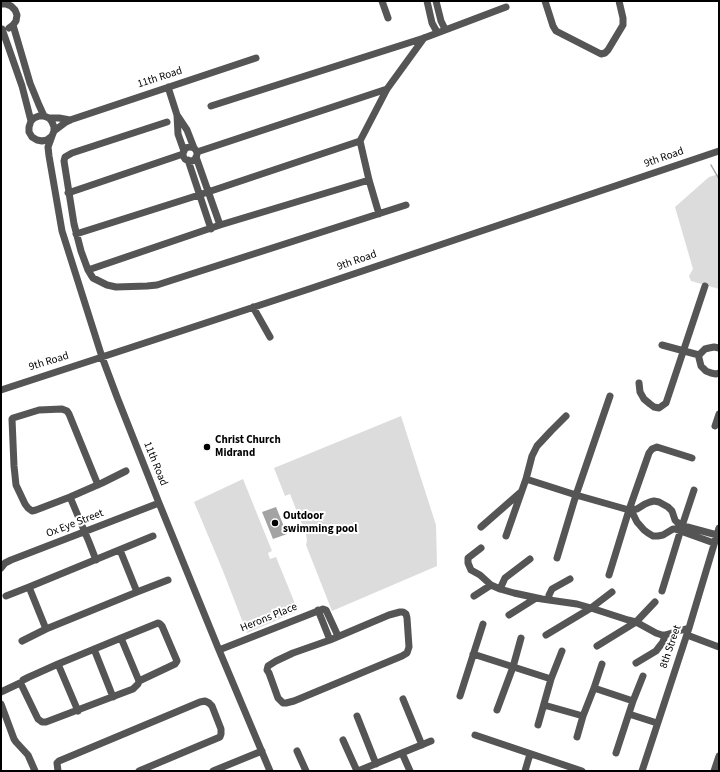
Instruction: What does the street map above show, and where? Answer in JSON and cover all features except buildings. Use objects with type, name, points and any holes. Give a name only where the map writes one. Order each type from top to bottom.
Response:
[{"type":"street","points":[[382,1],[388,18]]},
{"type":"street","points":[[427,1],[432,23],[437,32]]},
{"type":"street","points":[[436,1],[441,21],[445,29]]},
{"type":"street","points":[[545,1],[556,31],[601,54],[608,50],[623,25],[619,1]]},
{"type":"street","points":[[4,3],[11,6],[15,10],[16,15],[16,21],[13,25],[2,29],[22,86],[31,121],[29,132],[36,140],[48,140],[53,134],[54,127],[52,122],[39,106],[30,84],[13,25]]},
{"type":"street","points":[[211,106],[424,38],[506,7]]},
{"type":"street","points":[[379,214],[360,141],[387,89],[424,38]]},
{"type":"street","name":"11th Road","points":[[256,58],[70,120],[53,134],[48,147],[62,231],[102,357],[159,503],[270,771]]},
{"type":"street","points":[[168,87],[177,115],[178,134],[211,229]]},
{"type":"street","points":[[185,155],[192,161],[196,152],[387,89]]},
{"type":"street","points":[[177,115],[187,130],[196,152],[220,226]]},
{"type":"street","points":[[31,121],[39,116],[47,117]]},
{"type":"street","name":"11th Road","points":[[47,117],[70,120]]},
{"type":"street","points":[[167,122],[65,157],[64,161],[68,193],[76,234],[88,270],[93,278],[110,286],[131,287],[157,285],[406,205]]},
{"type":"street","name":"11th Road","points":[[36,140],[49,156]]},
{"type":"street","points":[[76,234],[199,195],[360,141]]},
{"type":"street","points":[[185,155],[188,147],[196,152]]},
{"type":"street","name":"9th Road","points":[[1,390],[582,198],[719,151]]},
{"type":"street","points":[[68,193],[185,155]]},
{"type":"street","points":[[88,270],[220,226],[369,180]]},
{"type":"street","points":[[639,383],[640,392],[644,399],[654,407],[660,408],[666,403],[682,351],[705,286]]},
{"type":"street","points":[[253,307],[270,337]]},
{"type":"street","points":[[662,345],[699,355]]},
{"type":"street","points":[[699,355],[705,349],[714,347],[719,348]]},
{"type":"street","points":[[699,355],[702,366],[706,371],[711,373],[719,373]]},
{"type":"street","points":[[557,558],[576,495],[610,396]]},
{"type":"street","points":[[98,485],[67,411],[62,409],[39,410],[14,417],[12,419],[16,485],[25,504],[32,511],[70,497],[98,485],[126,471]]},
{"type":"street","points":[[715,426],[719,414]]},
{"type":"street","points":[[506,536],[526,479],[532,456],[537,446],[550,430],[566,416]]},
{"type":"street","points":[[609,575],[629,510],[649,453],[652,449],[657,447],[692,458]]},
{"type":"street","points":[[526,479],[629,510],[637,509],[650,502],[659,502],[668,506],[681,528],[714,543]]},
{"type":"street","points":[[662,591],[694,490]]},
{"type":"street","points":[[481,527],[521,491]]},
{"type":"street","points":[[70,497],[96,560]]},
{"type":"street","name":"Ox Eye Street","points":[[1,568],[5,563],[11,560],[159,503]]},
{"type":"street","points":[[629,510],[640,526],[648,534],[653,536],[663,535],[673,529],[681,528],[718,532]]},
{"type":"street","name":"8th Street","points":[[642,771],[688,631],[718,532]]},
{"type":"street","points":[[6,596],[153,536]]},
{"type":"street","points":[[481,548],[468,558],[470,570],[480,575],[491,585],[500,589],[536,598],[577,604],[636,622],[662,635],[688,631],[719,647]]},
{"type":"street","points":[[120,550],[137,592]]},
{"type":"street","points":[[500,589],[505,578],[530,559]]},
{"type":"street","points":[[549,600],[549,595],[552,589],[570,579]]},
{"type":"street","points":[[22,641],[168,580]]},
{"type":"street","points":[[474,596],[491,585]]},
{"type":"street","points":[[29,587],[46,630]]},
{"type":"street","points":[[546,635],[590,608],[612,592]]},
{"type":"street","points":[[510,615],[536,598]]},
{"type":"street","points":[[597,646],[636,622],[655,602]]},
{"type":"street","name":"Herons Place","points":[[219,650],[323,609],[326,610],[338,636]]},
{"type":"street","points":[[318,610],[330,640]]},
{"type":"street","points":[[403,612],[406,614],[407,618],[409,648],[407,653],[402,656],[294,701],[283,703],[278,698],[267,670],[268,666],[293,653],[338,636],[388,615],[403,612]]},
{"type":"street","points":[[1,692],[29,677],[58,664],[158,624],[162,626],[177,661],[175,664],[139,681],[133,689],[50,722],[42,722],[38,719],[21,682]]},
{"type":"street","points":[[460,696],[483,624]]},
{"type":"street","points":[[636,663],[656,651],[663,642],[665,635]]},
{"type":"street","points":[[121,638],[139,681]]},
{"type":"street","points":[[497,710],[513,667],[521,638]]},
{"type":"street","points":[[94,650],[113,697]]},
{"type":"street","points":[[538,725],[562,651]]},
{"type":"street","points":[[473,654],[552,679]]},
{"type":"street","points":[[58,664],[78,711]]},
{"type":"street","points":[[577,736],[602,664]]},
{"type":"street","points":[[616,753],[643,676]]},
{"type":"street","points":[[1,688],[21,682]]},
{"type":"street","points":[[594,688],[633,701]]},
{"type":"street","points":[[403,699],[422,745]]},
{"type":"street","points":[[58,771],[57,763],[59,761],[200,702],[205,701],[212,706],[221,729],[220,737],[147,770],[139,771]]},
{"type":"street","points":[[1,704],[14,739],[28,755],[35,771]]},
{"type":"street","points":[[544,705],[583,716]]},
{"type":"street","points":[[629,714],[657,722]]},
{"type":"street","points":[[357,716],[376,764]]},
{"type":"street","points":[[475,735],[582,771]]},
{"type":"street","points":[[343,740],[358,771],[430,741]]},
{"type":"street","points":[[213,771],[262,751]]},
{"type":"street","points":[[297,751],[306,771]]},
{"type":"street","points":[[402,753],[410,771]]},
{"type":"street","points":[[525,771],[530,754]]},
{"type":"street","points":[[714,771],[719,756]]},
{"type":"shaded area","points":[[719,174],[719,289],[691,281],[689,276],[693,269],[675,207],[709,177]]},
{"type":"shaded area","points":[[401,416],[436,525],[437,566],[332,611],[306,545],[306,534],[290,494],[285,496],[274,468]]},
{"type":"shaded area","points":[[243,479],[272,551],[268,553],[270,559],[276,557],[298,611],[247,633],[194,502]]},
{"type":"shaded area","name":"Outdoor swimming pool","points":[[276,507],[287,534],[273,539],[262,512]]},
{"type":"waterway","points":[[711,165],[719,179]]},
{"type":"place","name":"Christ Church Midrand","points":[[207,447]]},
{"type":"place","name":"Outdoor swimming pool","points":[[275,523]]}]
